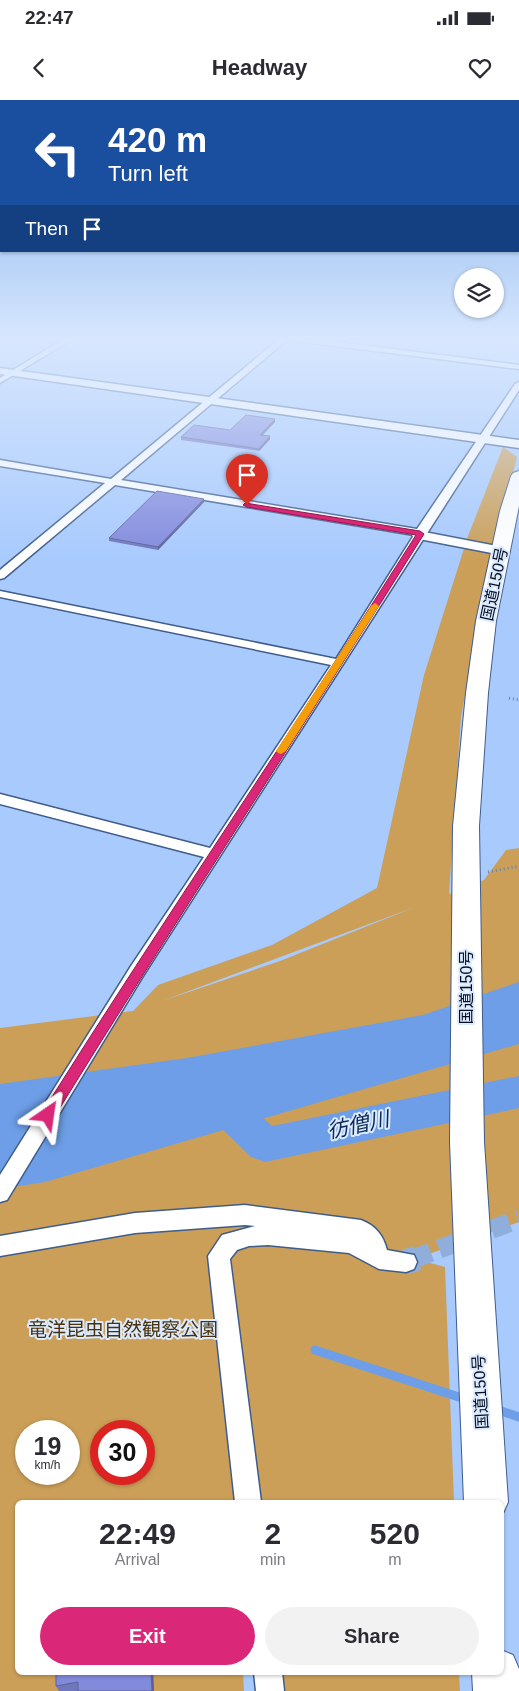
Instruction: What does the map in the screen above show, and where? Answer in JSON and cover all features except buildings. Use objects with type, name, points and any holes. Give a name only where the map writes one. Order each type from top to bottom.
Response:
[{"type":"highway","name":"国道150号","points":[[486,1500],[467,1142],[466,826],[486,621],[509,511],[519,476]]},
{"type":"highway","points":[[496,1675],[497,1691]]},
{"type":"street","points":[[0,576],[197,411]]},
{"type":"street","points":[[290,411],[519,444]]},
{"type":"street","points":[[0,1193],[213,854],[340,663],[419,534],[502,411]]},
{"type":"street","points":[[0,463],[419,534],[502,551]]},
{"type":"street","points":[[0,594],[340,663]]},
{"type":"street","points":[[0,799],[213,854]]},
{"type":"street","points":[[0,1246],[135,1223],[245,1215],[361,1230],[374,1241],[379,1260]]},
{"type":"street","points":[[248,1500],[219,1256],[230,1242],[248,1236],[268,1235],[352,1243],[379,1260],[406,1262]]},
{"type":"street","points":[[268,1675],[270,1691]]},
{"type":"path","points":[[510,698],[519,700]]},
{"type":"path","points":[[466,888],[519,866]]},
{"type":"green space","name":"竜洋昆虫自然観察公園","points":[[503,447],[517,457],[486,581],[461,717],[449,894],[484,880],[506,850],[519,848],[519,1222],[415,1259],[445,1267],[454,1500],[254,1500],[230,1245],[223,1247],[235,1500],[15,1500],[15,1675],[243,1675],[244,1691],[0,1691],[0,1028],[133,1011],[158,985],[272,945],[377,888],[424,675],[468,536]],"holes":[[[415,907],[280,961],[162,1001]]]},
{"type":"green space","points":[[271,1675],[459,1675],[460,1691],[272,1691]]},
{"type":"water","points":[[519,982],[519,1044],[45,1182],[0,1189],[0,1084],[187,1058],[423,1015]]},
{"type":"waterway","name":"彷僧川","points":[[214,1096],[265,1145],[519,1092]]},
{"type":"waterway","points":[[315,1350],[465,1399]]},
{"type":"waterway","points":[[495,1409],[519,1417]]},
{"type":"tunnel","points":[[413,1259],[519,1219]]},
{"type":"tunnel","points":[[406,1262],[417,1258]]},
{"type":"slow traffic","points":[[281,751],[340,663],[375,606]]},
{"type":"route","points":[[48,1115],[213,854],[340,663],[420,534],[247,505]]}]
